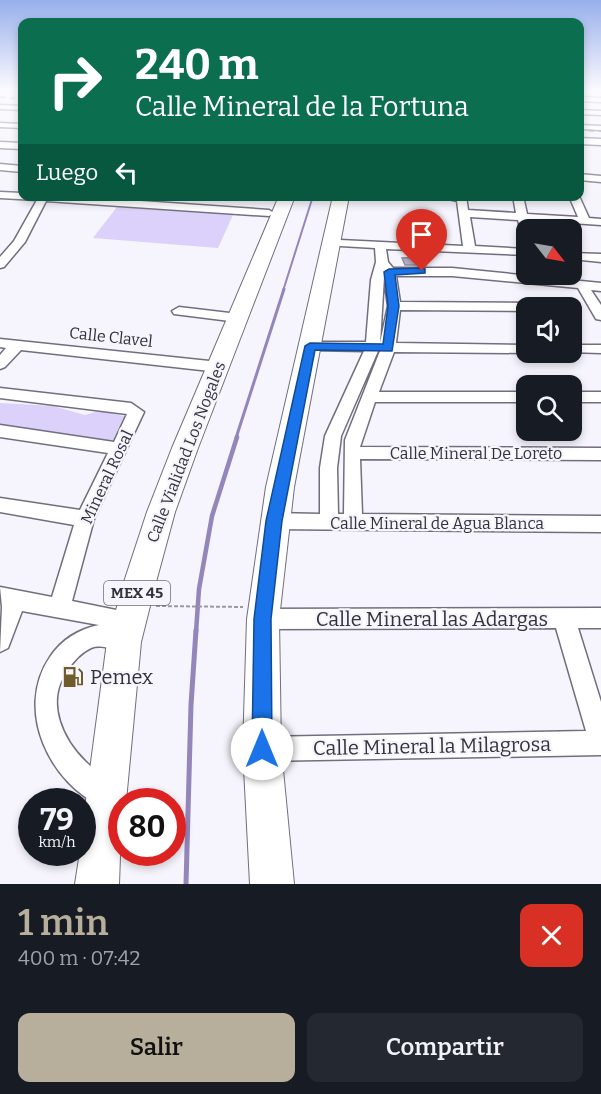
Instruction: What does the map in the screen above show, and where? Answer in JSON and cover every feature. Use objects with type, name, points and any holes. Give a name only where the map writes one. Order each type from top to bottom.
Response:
[{"type":"highway","points":[[272,884],[254,613],[340,201]]},
{"type":"highway","points":[[322,286],[340,243],[348,201]]},
{"type":"highway","name":"Calle Vialidad Los Nogales","points":[[97,884],[107,797],[136,623],[161,512],[259,266],[278,204]]},
{"type":"street","points":[[584,141],[601,142]]},
{"type":"street","points":[[0,145],[18,146]]},
{"type":"street","points":[[0,167],[18,169]]},
{"type":"street","points":[[584,177],[601,179]]},
{"type":"street","points":[[0,195],[18,196]]},
{"type":"street","points":[[0,264],[5,253],[42,201]]},
{"type":"street","points":[[161,201],[278,204]]},
{"type":"street","points":[[462,201],[469,247]]},
{"type":"street","points":[[519,201],[524,219]]},
{"type":"street","points":[[576,201],[585,221],[601,222]]},
{"type":"street","points":[[464,213],[516,220]]},
{"type":"street","points":[[340,243],[469,247],[516,251]]},
{"type":"street","points":[[353,523],[351,453],[368,397],[388,348],[394,306],[383,269],[380,245]]},
{"type":"street","points":[[582,257],[601,258]]},
{"type":"street","points":[[383,269],[516,278]]},
{"type":"street","points":[[329,522],[328,472],[333,437],[372,347],[383,269]]},
{"type":"street","points":[[582,285],[601,286]]},
{"type":"street","points":[[582,285],[601,316]]},
{"type":"street","points":[[394,306],[516,307]]},
{"type":"street","points":[[179,311],[238,318]]},
{"type":"street","name":"Calle Clavel","points":[[0,343],[219,367]]},
{"type":"street","points":[[0,364],[16,345]]},
{"type":"street","points":[[310,346],[516,349]]},
{"type":"street","points":[[582,349],[601,348]]},
{"type":"street","name":"Mineral Rosal","points":[[0,393],[135,410],[136,415],[85,519],[60,606]]},
{"type":"street","points":[[368,397],[516,397]]},
{"type":"street","points":[[582,397],[601,397]]},
{"type":"street","points":[[0,431],[120,448]]},
{"type":"street","name":"Calle Mineral De Loreto","points":[[351,453],[601,454]]},
{"type":"street","points":[[0,505],[85,519]]},
{"type":"street","name":"Calle Mineral de Agua Blanca","points":[[274,521],[601,524]]},
{"type":"street","points":[[0,641],[7,598],[60,606],[136,623]]},
{"type":"street","name":"Calle Mineral las Adargas","points":[[254,613],[601,618]]},
{"type":"street","points":[[564,618],[601,742]]},
{"type":"street","points":[[107,797],[65,759],[53,737],[45,700],[54,672],[66,653],[81,641],[136,623]]},
{"type":"street","name":"Calle Mineral la Milagrosa","points":[[262,749],[601,742]]},
{"type":"path","points":[[136,623],[254,613]]},
{"type":"shaded area","points":[[117,207],[233,215],[218,248],[93,238]]},
{"type":"shaded area","points":[[0,403],[53,406],[85,415],[99,411],[124,416],[113,440],[107,442],[0,427]]},
{"type":"building","points":[[422,257],[426,265],[405,265],[402,258]]},
{"type":"waterway","points":[[283,291],[311,201]]},
{"type":"waterway","points":[[236,438],[284,289]]},
{"type":"waterway","points":[[196,632],[199,589],[212,516],[237,437]]},
{"type":"waterway","points":[[186,884],[191,705],[196,630]]},
{"type":"place","name":"Pemex","points":[[73,677]]},
{"type":"route","points":[[262,749],[262,619],[274,521],[310,346],[388,348],[394,306],[393,286],[389,272],[422,271]]}]
